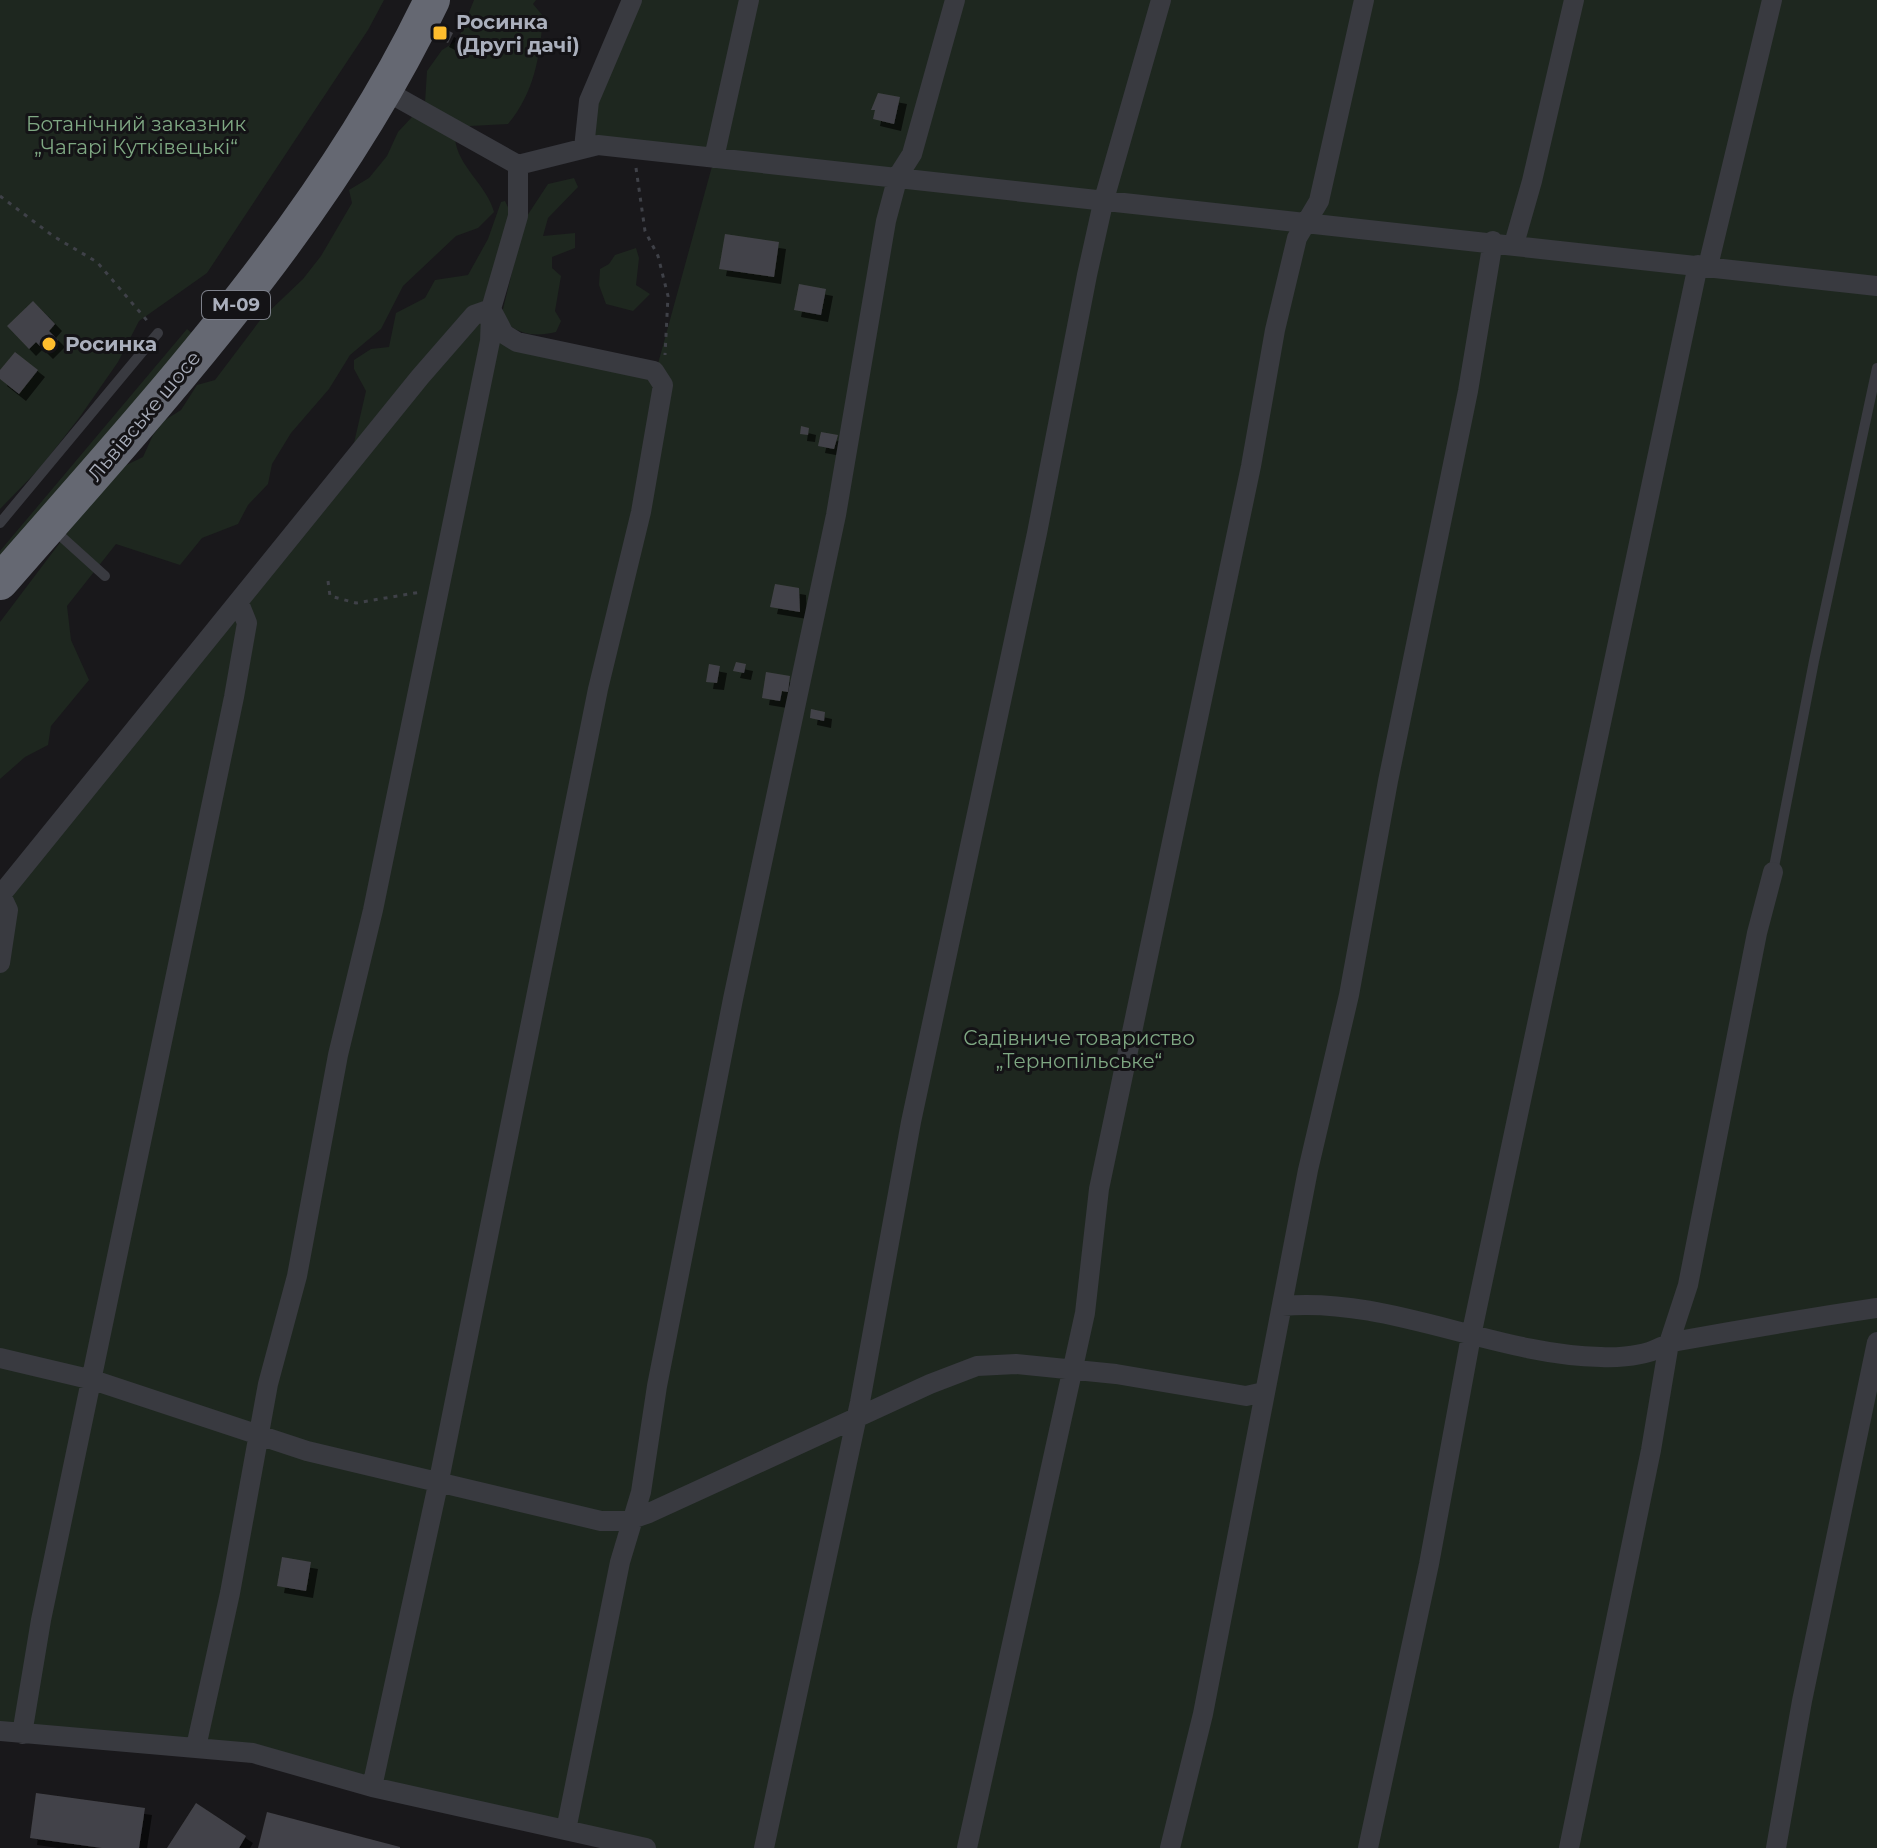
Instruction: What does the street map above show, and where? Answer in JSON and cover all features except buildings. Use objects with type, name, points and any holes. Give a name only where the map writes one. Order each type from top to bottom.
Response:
[{"type":"highway","name":"Львівське шосе","points":[[0,582],[154,406],[312,208],[386,91],[432,0]]},
{"type":"street","points":[[584,148],[589,101],[632,0]]},
{"type":"street","points":[[714,158],[749,0]]},
{"type":"street","points":[[566,1830],[632,1519],[641,1492],[657,1386],[733,999],[836,515],[886,221],[898,176],[912,154],[955,0]]},
{"type":"street","points":[[764,1848],[856,1419],[948,942],[1037,533],[1103,203],[1161,0]]},
{"type":"street","points":[[967,1848],[1085,1313],[1099,1189],[1251,466],[1275,330],[1297,238],[1319,201],[1364,0]]},
{"type":"street","points":[[1170,1848],[1203,1714],[1308,1170],[1349,995],[1388,781],[1468,391],[1503,243],[1532,181],[1574,0]]},
{"type":"street","points":[[1368,1848],[1429,1564],[1471,1336],[1703,265],[1772,0]]},
{"type":"street","points":[[386,91],[518,165],[598,145],[1877,286]]},
{"type":"street","points":[[196,1747],[261,1435],[268,1384],[297,1276],[338,1055],[373,910],[440,586],[490,341],[491,309],[518,216],[518,165]]},
{"type":"street","points":[[0,963],[8,910],[0,896],[420,377],[474,315],[491,309]]},
{"type":"street","points":[[372,1787],[439,1480],[598,689],[641,512],[663,385],[654,371],[627,362],[517,342],[504,334],[491,309]]},
{"type":"street","points":[[22,1734],[41,1620],[93,1380],[158,1047],[234,697],[247,623],[239,603]]},
{"type":"street","points":[[1569,1848],[1651,1450],[1669,1343],[1688,1285],[1757,933],[1773,872]]},
{"type":"street","points":[[1282,1306],[1308,1303],[1361,1311],[1471,1336],[1601,1358],[1649,1352],[1669,1343],[1877,1308]]},
{"type":"street","points":[[1776,1848],[1802,1701],[1877,1342]]},
{"type":"street","points":[[0,1358],[93,1380],[307,1451],[601,1521],[632,1519],[930,1384],[977,1366],[1016,1364],[1234,1394],[1264,1392]]},
{"type":"street","points":[[0,1731],[253,1753],[372,1787],[646,1848]]},
{"type":"lane","points":[[0,523],[158,333]]},
{"type":"lane","points":[[1773,872],[1814,661],[1877,368]]},
{"type":"lane","points":[[49,526],[105,576]]},
{"type":"path","points":[[633,149],[645,231],[658,256],[668,296],[667,347]]},
{"type":"path","points":[[0,196],[53,236],[97,262],[158,333]]},
{"type":"path","points":[[328,581],[330,596],[356,603],[440,586]]},
{"type":"green space","name":"Ботанічний заказник „Чагарі Кутківецькі“","points":[[0,0],[384,0],[368,30],[207,273],[139,321],[118,362],[79,418],[40,468],[0,509]]},
{"type":"green space","points":[[474,0],[536,0],[533,4],[543,16],[534,74],[517,112],[508,124],[470,126],[455,138],[461,158],[494,212],[478,228],[456,236],[403,286],[381,329],[350,355],[329,389],[291,433],[272,464],[268,484],[248,505],[238,524],[202,538],[180,565],[116,544],[67,606],[71,640],[89,680],[51,726],[48,745],[25,757],[0,779],[0,622],[114,471],[143,457],[153,435],[165,420],[181,410],[197,385],[215,380],[261,319],[303,279],[321,256],[352,203],[349,190],[369,178],[387,156],[398,132],[425,103],[427,71],[442,50],[458,40]]},
{"type":"green space","name":"Садівниче товариство „Тернопільське“","points":[[632,0],[1877,0],[1877,1848],[646,1848],[325,1772],[0,1731],[0,896],[474,315],[504,334],[656,371],[714,159],[584,148]]},
{"type":"green space","points":[[574,178],[578,187],[548,218],[543,236],[575,233],[575,248],[552,257],[552,268],[561,276],[555,311],[561,321],[556,332],[522,332],[503,321],[503,309],[525,219],[548,184]]},
{"type":"green space","points":[[505,201],[514,220],[492,291],[354,443],[366,391],[354,369],[354,360],[371,349],[389,347],[396,313],[425,298],[435,280],[468,275],[488,239],[501,202]]},
{"type":"green space","points":[[636,248],[639,258],[636,285],[650,294],[633,311],[606,304],[599,285],[600,269],[609,264],[615,255]]},
{"type":"green space","points":[[187,329],[196,337],[0,576],[0,551]]},
{"type":"place","name":"Росинка (Другі дачі)","points":[[440,33]]},
{"type":"place","name":"Росинка","points":[[49,344]]}]
